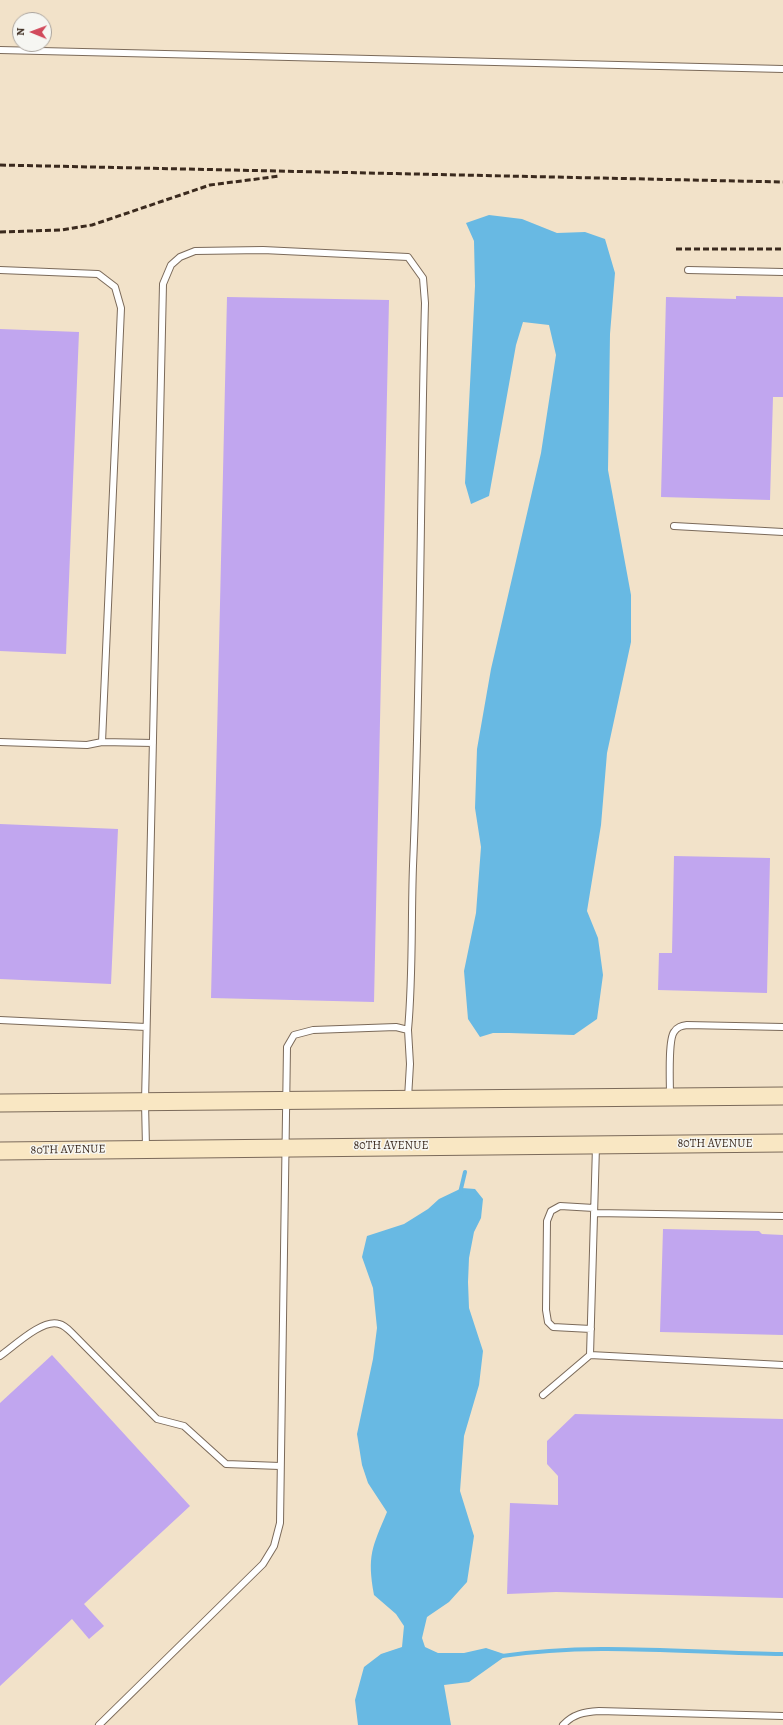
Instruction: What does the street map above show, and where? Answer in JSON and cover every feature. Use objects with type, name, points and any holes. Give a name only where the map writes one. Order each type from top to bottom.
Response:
[{"type":"street","points":[[0,1103],[408,1098],[783,1096]]},
{"type":"street","name":"80TH AVENUE","points":[[0,1151],[783,1143]]},
{"type":"lane","points":[[0,50],[783,69]]},
{"type":"lane","points":[[146,1149],[146,1027],[163,284],[171,265],[180,257],[195,251],[263,250],[408,256],[423,278],[425,303],[418,765],[412,904],[411,999],[408,1030],[410,1064],[408,1098]]},
{"type":"lane","points":[[0,270],[98,274],[115,287],[122,308],[102,742]]},
{"type":"lane","points":[[688,270],[783,272]]},
{"type":"lane","points":[[674,526],[783,532]]},
{"type":"lane","points":[[0,742],[87,745],[102,742],[153,743]]},
{"type":"lane","points":[[0,1020],[146,1027]]},
{"type":"lane","points":[[670,1097],[671,1042],[673,1032],[679,1026],[687,1024],[783,1027]]},
{"type":"lane","points":[[100,1725],[263,1564],[274,1546],[280,1524],[286,1147],[286,1046],[294,1036],[313,1030],[396,1027],[408,1030]]},
{"type":"lane","points":[[590,1355],[596,1145]]},
{"type":"lane","points":[[591,1329],[553,1327],[548,1322],[546,1310],[547,1220],[551,1211],[560,1206],[594,1210],[783,1216]]},
{"type":"lane","points":[[0,1356],[37,1328],[49,1323],[59,1324],[82,1342],[158,1419],[184,1426],[226,1464],[280,1466]]},
{"type":"lane","points":[[543,1395],[590,1355],[783,1365]]},
{"type":"lane","points":[[563,1725],[569,1719],[582,1712],[599,1710],[783,1716]]},
{"type":"water","points":[[489,215],[522,219],[557,233],[585,232],[605,239],[615,273],[610,334],[608,470],[631,595],[631,642],[607,753],[601,825],[587,911],[598,938],[603,975],[597,1019],[574,1035],[493,1033],[480,1037],[468,1019],[464,971],[476,913],[481,847],[475,808],[477,749],[491,669],[541,453],[556,355],[549,325],[523,322],[516,345],[489,496],[471,504],[465,483],[475,286],[474,241],[466,223]]},
{"type":"water","points":[[462,1188],[475,1189],[483,1199],[481,1218],[474,1232],[469,1258],[468,1282],[469,1308],[483,1351],[479,1385],[464,1436],[460,1491],[474,1536],[467,1582],[449,1602],[427,1617],[422,1638],[425,1647],[438,1653],[464,1653],[486,1648],[507,1655],[469,1682],[444,1685],[451,1725],[358,1725],[355,1700],[364,1667],[381,1654],[402,1647],[404,1626],[396,1614],[374,1595],[372,1581],[372,1552],[387,1512],[368,1483],[362,1465],[357,1434],[373,1359],[377,1328],[373,1288],[362,1257],[367,1236],[404,1224],[428,1209],[439,1199]]},
{"type":"building","points":[[736,296],[783,297],[783,397],[773,397],[770,500],[661,497],[666,297],[736,299]]},
{"type":"building","points":[[227,297],[389,300],[374,1002],[211,998]]},
{"type":"building","points":[[0,329],[79,332],[66,654],[0,651]]},
{"type":"building","points":[[0,824],[118,829],[111,984],[0,979]]},
{"type":"building","points":[[674,856],[770,858],[767,993],[658,990],[659,953],[672,953]]},
{"type":"building","points":[[663,1229],[759,1231],[762,1234],[783,1235],[783,1335],[660,1332]]},
{"type":"building","points":[[52,1355],[190,1506],[84,1604],[104,1626],[89,1639],[72,1619],[0,1686],[0,1403]]},
{"type":"building","points":[[575,1414],[783,1419],[783,1598],[556,1592],[507,1594],[510,1503],[558,1505],[558,1476],[547,1464],[547,1441]]},
{"type":"waterway","points":[[460,1193],[465,1172]]},
{"type":"waterway","points":[[502,1656],[537,1652],[607,1649],[783,1654]]},
{"type":"railway","points":[[0,165],[783,182]]},
{"type":"railway","points":[[0,232],[61,230],[92,225],[210,185],[280,176]]},
{"type":"railway","points":[[676,249],[783,249]]}]
